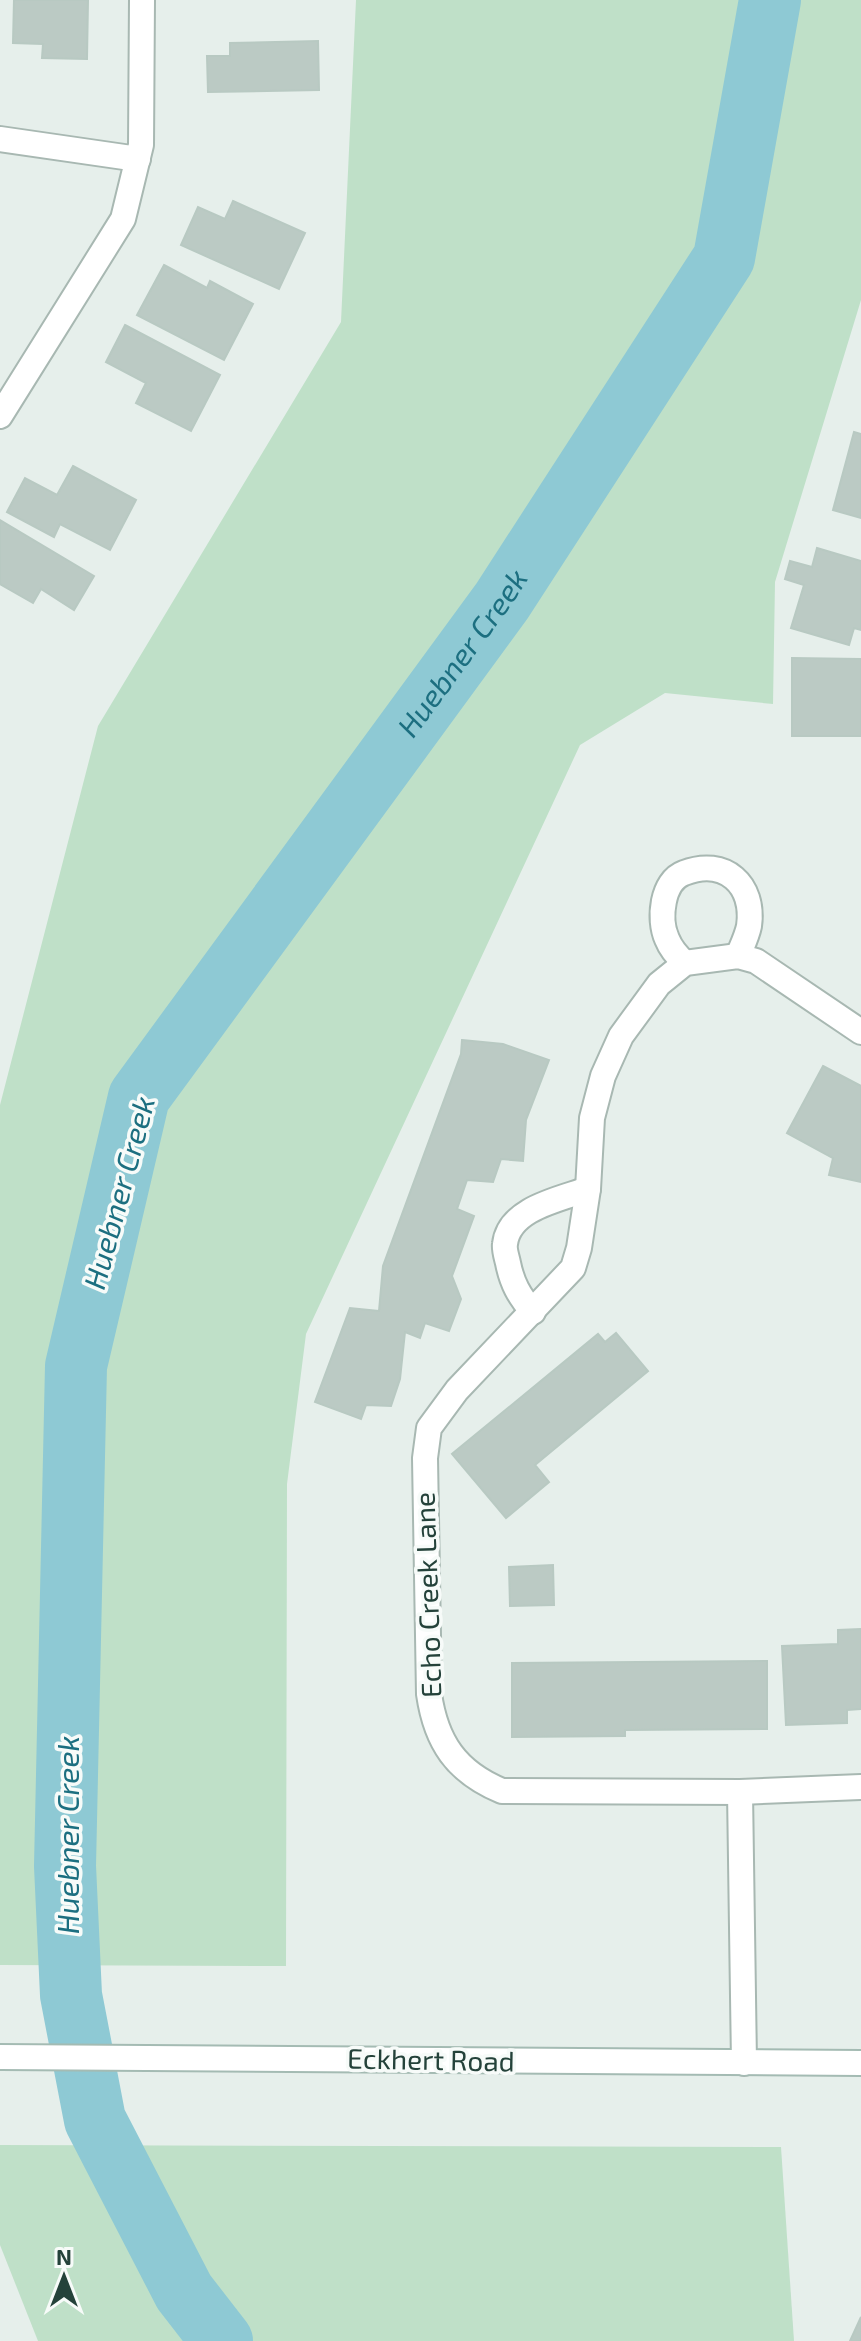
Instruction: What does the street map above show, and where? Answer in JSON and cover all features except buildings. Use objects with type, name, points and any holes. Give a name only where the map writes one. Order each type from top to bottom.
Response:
[{"type":"street","points":[[0,416],[123,219],[138,159],[143,115],[142,0]]},
{"type":"street","points":[[0,139],[138,159]]},
{"type":"street","points":[[738,956],[749,928],[749,902],[740,883],[722,870],[682,873],[667,889],[662,914],[665,936],[685,963],[738,956],[756,961],[861,1032]]},
{"type":"street","name":"Echo Creek Lane","points":[[685,963],[659,984],[612,1053],[592,1118],[588,1189],[573,1268],[457,1390],[429,1428],[425,1458],[429,1694],[432,1716],[451,1754],[468,1774],[502,1791],[740,1792],[861,1787]]},
{"type":"street","points":[[533,1312],[517,1293],[509,1270],[505,1244],[512,1225],[534,1208],[588,1189]]},
{"type":"street","points":[[740,1792],[744,2063]]},
{"type":"street","name":"Eckhert Road","points":[[0,2057],[861,2063]]},
{"type":"green space","points":[[356,0],[861,0],[861,300],[775,582],[773,704],[665,693],[580,745],[306,1334],[287,1484],[286,1966],[0,1965],[0,1105],[98,726],[341,322]]},
{"type":"green space","points":[[0,2145],[781,2147],[794,2341],[38,2341],[0,2245]]},
{"type":"waterway","name":"Huebner Creek","points":[[222,2341],[184,2292],[95,2120],[71,1995],[65,1866],[76,1366],[139,1097],[502,601],[724,258],[770,0]]}]
